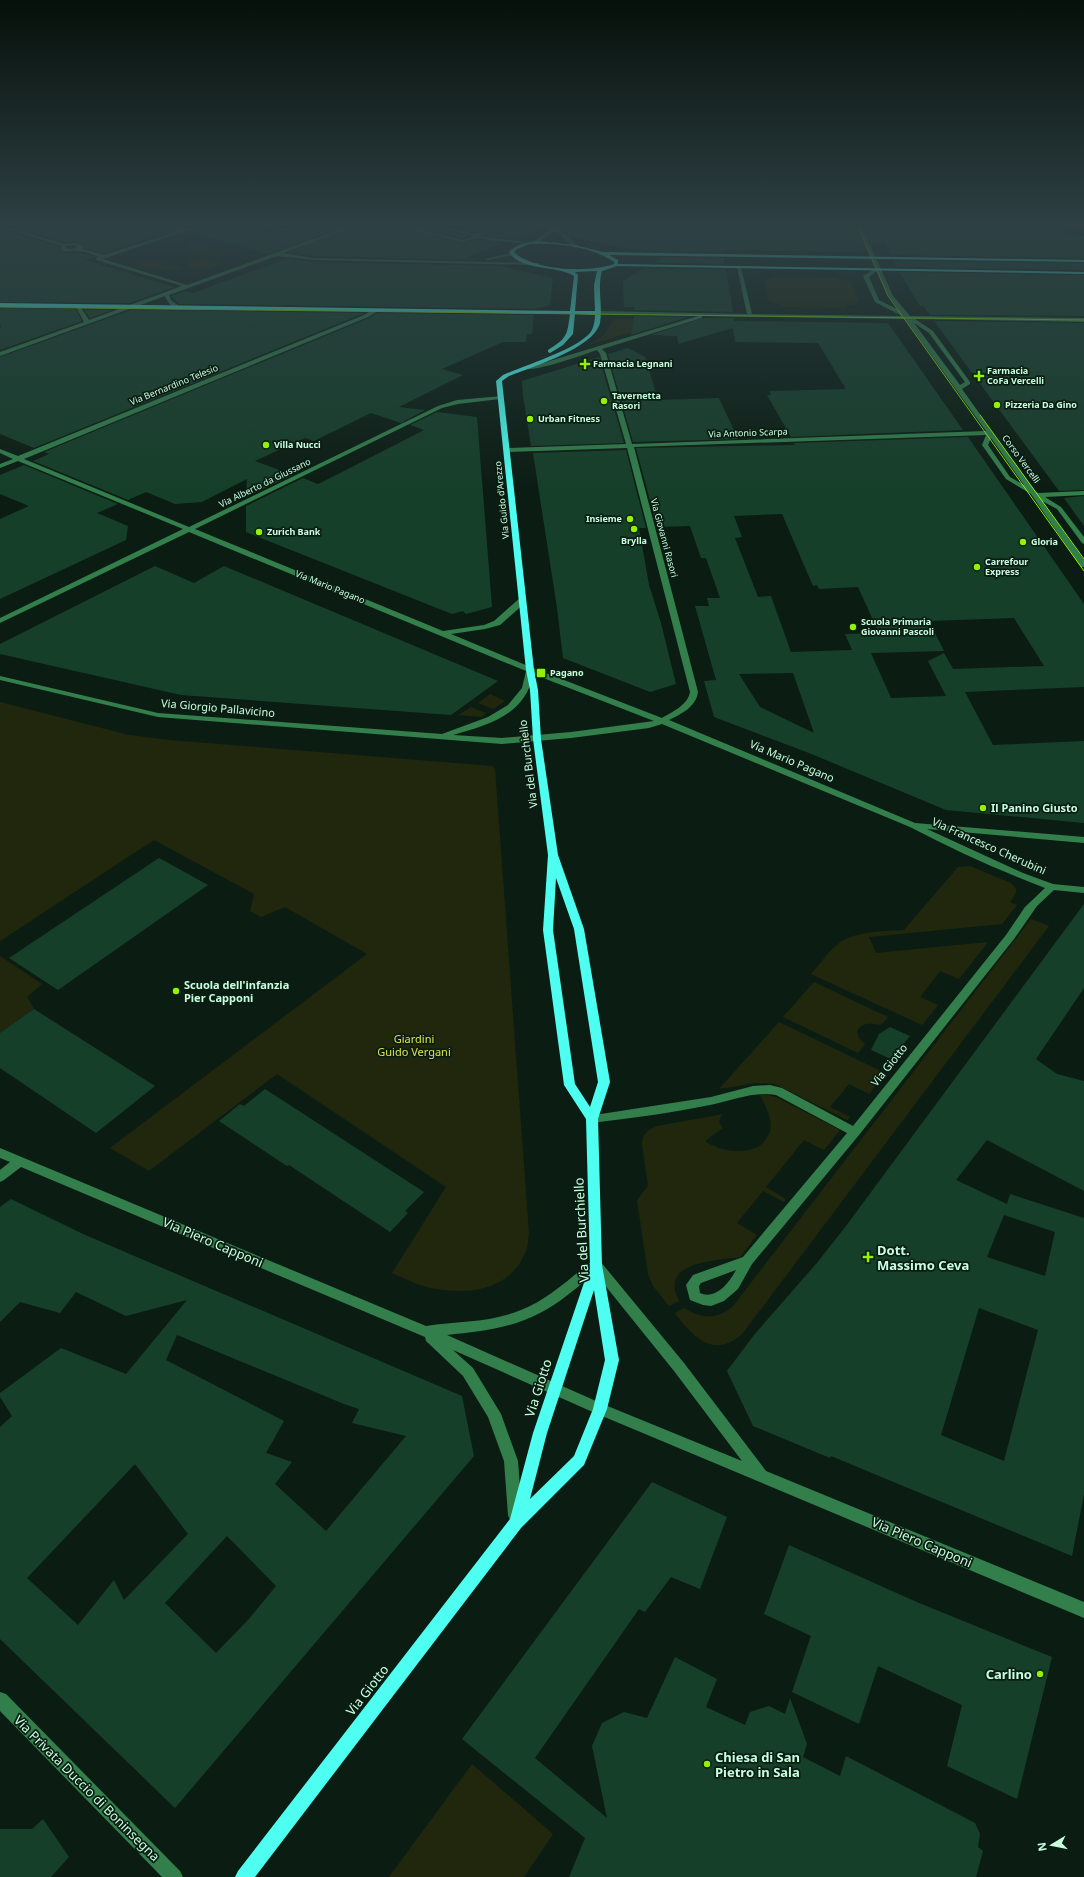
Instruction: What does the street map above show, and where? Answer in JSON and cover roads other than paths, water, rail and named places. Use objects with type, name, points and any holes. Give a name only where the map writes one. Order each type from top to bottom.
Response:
[{"type":"main road","points":[[500,397],[499,381],[501,378],[543,361],[589,337],[595,330],[598,313],[546,313]]},
{"type":"main road","points":[[525,368],[566,339],[571,330],[573,313]]},
{"type":"main road","name":"Via Guido d'Arezzo","points":[[500,397],[530,670]]},
{"type":"main road","name":"Via del Burchiello","points":[[530,670],[534,690],[538,739],[553,855],[548,930],[570,1085],[592,1119]]},
{"type":"main road","name":"Via del Burchiello","points":[[553,855],[579,929],[604,1082],[592,1119],[596,1264],[612,1360],[600,1409]]},
{"type":"main road","name":"Via Giotto","points":[[516,1523],[540,1433],[596,1264]]},
{"type":"main road","name":"Via Giotto","points":[[244,1877],[516,1523],[579,1460],[600,1409]]},
{"type":"street","points":[[81,313],[87,322]]},
{"type":"street","points":[[0,354],[113,313]]},
{"type":"street","name":"Via Bernardino Telesio","points":[[0,466],[372,313]]},
{"type":"street","points":[[598,313],[1084,320]]},
{"type":"street","points":[[899,313],[931,332],[968,383],[959,388]]},
{"type":"street","points":[[904,313],[908,317]]},
{"type":"street","points":[[525,368],[544,365],[709,314]]},
{"type":"street","name":"Corso Vercelli","points":[[908,317],[1036,495],[1084,565]]},
{"type":"street","name":"Via Giovanni Rasori","points":[[598,348],[603,353],[630,446],[694,692],[693,699],[688,704],[662,721]]},
{"type":"street","name":"Via Alberto da Giussano","points":[[0,621],[440,407],[457,402],[500,397]]},
{"type":"street","name":"Corso Vercelli","points":[[991,433],[984,445],[1008,478],[1059,508],[1084,542],[1074,551]]},
{"type":"street","name":"Via Antonio Scarpa","points":[[506,450],[991,433]]},
{"type":"street","name":"Via Mario Pagano","points":[[0,451],[530,670],[662,721],[913,825]]},
{"type":"street","points":[[1036,495],[1084,493]]},
{"type":"street","points":[[443,633],[485,627],[497,623],[523,600]]},
{"type":"street","name":"Via Giorgio Pallavicino","points":[[438,736],[471,727],[497,717],[512,706],[526,687],[530,670]]},
{"type":"street","name":"Via Giorgio Pallavicino","points":[[0,678],[158,715],[502,741],[538,739]]},
{"type":"street","points":[[538,739],[626,728],[662,721]]},
{"type":"street","name":"Via Francesco Cherubini","points":[[913,825],[1084,840]]},
{"type":"street","name":"Via Francesco Cherubini","points":[[913,825],[948,843],[1020,875],[1052,886],[1084,890]]},
{"type":"street","name":"Via Giotto","points":[[747,1261],[855,1132],[1010,937],[1030,906],[1041,894],[1052,886]]},
{"type":"street","points":[[592,1119],[713,1100],[753,1090],[772,1089],[855,1132]]},
{"type":"street","name":"Via Piero Capponi","points":[[0,1153],[426,1331],[600,1409],[1084,1610]]},
{"type":"street","points":[[0,1177],[19,1162]]},
{"type":"street","points":[[426,1331],[484,1326],[526,1314],[554,1298],[596,1264],[679,1367],[760,1475]]},
{"type":"street","points":[[426,1331],[468,1372],[494,1414],[511,1460],[516,1523]]},
{"type":"street","name":"Via Privata Duccio di Boninsegna","points":[[0,1700],[174,1877]]},
{"type":"tram line","points":[[466,313],[904,318]]},
{"type":"tram line","points":[[900,313],[904,318]]},
{"type":"tram line","points":[[904,318],[1084,320]]},
{"type":"tram line","points":[[904,318],[1084,571]]},
{"type":"tram line","points":[[980,415],[1084,559]]},
{"type":"place","name":"Farmacia Legnani","points":[[585,364]]},
{"type":"place","name":"Farmacia CoFa Vercelli","points":[[979,376]]},
{"type":"place","name":"Tavernetta Rasori","points":[[604,401]]},
{"type":"place","name":"Pizzeria Da Gino","points":[[997,405]]},
{"type":"place","name":"Urban Fitness","points":[[530,419]]},
{"type":"place","name":"Villa Nucci","points":[[266,445]]},
{"type":"place","name":"Insieme","points":[[630,519]]},
{"type":"place","name":"Brylla","points":[[634,529]]},
{"type":"place","name":"Zurich Bank","points":[[259,532]]},
{"type":"place","name":"Gloria","points":[[1023,542]]},
{"type":"place","name":"Carrefour Express","points":[[977,567]]},
{"type":"place","name":"Scuola Primaria Giovanni Pascoli","points":[[853,627]]},
{"type":"place","name":"Pagano","points":[[541,673]]},
{"type":"place","name":"Il Panino Giusto","points":[[983,808]]},
{"type":"place","name":"Scuola dell'infanzia Pier Capponi","points":[[176,991]]},
{"type":"place","name":"Dott. Massimo Ceva","points":[[868,1257]]},
{"type":"place","name":"Carlino","points":[[1040,1674]]},
{"type":"place","name":"Chiesa di San Pietro in Sala","points":[[707,1764]]},
{"type":"park label","name":"Giardini Guido Vergani","points":[[414,1045]]}]
